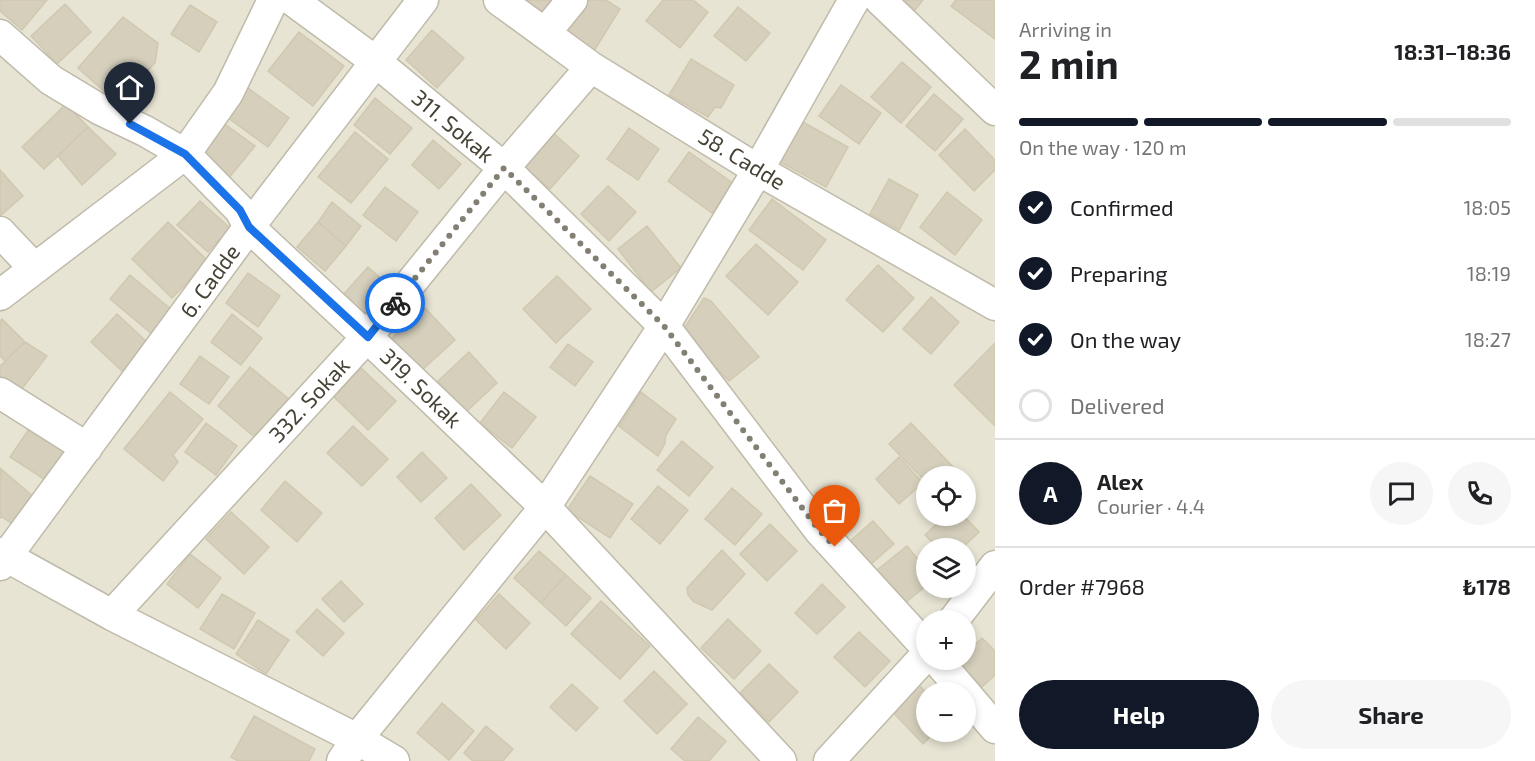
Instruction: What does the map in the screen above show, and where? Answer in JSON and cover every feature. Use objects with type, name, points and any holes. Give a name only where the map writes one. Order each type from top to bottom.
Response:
[{"type":"street","points":[[0,296],[185,154],[228,93],[273,0]]},
{"type":"street","name":"311. Sokak","points":[[292,0],[375,61],[504,168],[664,326],[819,530],[916,636]]},
{"type":"street","name":"6. Cadde","points":[[2,558],[87,448],[249,227],[423,0]]},
{"type":"street","name":"58. Cadde","points":[[499,0],[591,67],[758,170],[995,304]]},
{"type":"street","points":[[545,33],[572,0]]},
{"type":"street","points":[[349,750],[545,507],[664,326],[758,170],[854,0]]},
{"type":"street","points":[[880,0],[995,110]]},
{"type":"street","name":"319. Sokak","points":[[0,35],[51,80],[99,109],[145,131],[185,154],[240,210],[249,227],[368,337],[545,507],[781,761]]},
{"type":"street","name":"332. Sokak","points":[[112,615],[368,337],[504,168],[591,67]]},
{"type":"street","points":[[0,232],[34,268]]},
{"type":"street","points":[[0,393],[87,448]]},
{"type":"street","points":[[2,558],[112,615],[349,750],[394,761]]},
{"type":"street","points":[[961,610],[995,566]]},
{"type":"street","points":[[829,761],[916,666]]},
{"type":"street","points":[[946,670],[956,682]]},
{"type":"street","points":[[976,705],[995,728]]},
{"type":"shaded area","points":[[0,0],[995,0],[995,761],[0,761]]},
{"type":"building","points":[[2,0],[47,0],[22,30],[0,11]]},
{"type":"building","points":[[516,0],[555,0],[541,20]]},
{"type":"building","points":[[582,0],[606,0],[620,9],[594,51],[562,32]]},
{"type":"building","points":[[663,0],[693,0],[708,12],[680,48],[646,21]]},
{"type":"building","points":[[903,0],[923,0],[915,10]]},
{"type":"building","points":[[956,0],[995,0],[995,39],[951,6]]},
{"type":"building","points":[[65,4],[91,32],[57,64],[31,36]]},
{"type":"building","points":[[190,5],[217,22],[199,52],[171,34]]},
{"type":"building","points":[[738,7],[770,33],[746,61],[714,36]]},
{"type":"building","points":[[123,17],[158,43],[155,63],[117,103],[78,68]]},
{"type":"building","points":[[432,30],[464,58],[437,88],[406,60]]},
{"type":"building","points":[[299,32],[344,66],[313,106],[268,71]]},
{"type":"building","points":[[691,59],[734,85],[721,108],[715,107],[708,117],[669,95]]},
{"type":"building","points":[[902,62],[931,87],[901,123],[871,97]]},
{"type":"building","points":[[841,85],[881,113],[859,144],[819,116]]},
{"type":"building","points":[[248,88],[289,118],[268,147],[227,117]]},
{"type":"building","points":[[934,94],[963,119],[935,151],[906,126]]},
{"type":"building","points":[[375,98],[412,128],[390,154],[354,125]]},
{"type":"building","points":[[66,104],[88,127],[44,169],[22,147]]},
{"type":"building","points":[[801,121],[848,147],[826,187],[780,162]]},
{"type":"building","points":[[222,122],[255,146],[228,179],[199,152]]},
{"type":"building","points":[[88,127],[116,154],[82,185],[58,156]]},
{"type":"building","points":[[629,128],[659,149],[638,180],[607,159]]},
{"type":"building","points":[[965,129],[995,160],[995,170],[974,191],[939,155]]},
{"type":"building","points":[[551,131],[579,156],[550,189],[521,164]]},
{"type":"building","points":[[355,132],[388,159],[351,203],[318,177]]},
{"type":"building","points":[[433,140],[461,164],[439,189],[412,165]]},
{"type":"building","points":[[689,152],[734,184],[712,213],[668,181]]},
{"type":"building","points":[[0,170],[23,196],[0,216]]},
{"type":"building","points":[[889,179],[918,195],[899,230],[870,214]]},
{"type":"building","points":[[608,186],[636,212],[609,241],[581,214]]},
{"type":"building","points":[[385,187],[418,212],[396,241],[363,215]]},
{"type":"building","points":[[947,192],[982,220],[955,255],[920,227]]},
{"type":"building","points":[[772,199],[826,240],[803,270],[749,230]]},
{"type":"building","points":[[200,201],[230,228],[208,252],[177,225]]},
{"type":"building","points":[[332,202],[361,226],[346,246],[318,222]]},
{"type":"building","points":[[168,222],[208,261],[172,298],[132,259]]},
{"type":"building","points":[[318,222],[346,246],[325,271],[297,247]]},
{"type":"building","points":[[647,226],[681,268],[651,292],[618,249]]},
{"type":"building","points":[[756,244],[798,282],[768,315],[726,276]]},
{"type":"building","points":[[878,265],[914,298],[883,332],[846,300]]},
{"type":"building","points":[[368,267],[393,289],[368,317],[343,295]]},
{"type":"building","points":[[248,273],[280,296],[258,327],[226,303]]},
{"type":"building","points":[[130,275],[172,310],[152,334],[110,299]]},
{"type":"building","points":[[557,276],[591,309],[556,343],[523,309]]},
{"type":"building","points":[[931,297],[959,322],[931,354],[903,329]]},
{"type":"building","points":[[704,298],[711,301],[759,357],[729,381],[681,333]]},
{"type":"building","points":[[425,308],[455,340],[422,370],[392,338]]},
{"type":"building","points":[[117,314],[149,344],[123,372],[91,342]]},
{"type":"building","points":[[232,314],[262,338],[241,365],[211,342]]},
{"type":"building","points":[[2,319],[25,342],[5,361],[0,356],[0,321]]},
{"type":"building","points":[[25,342],[47,356],[21,390],[0,377],[0,366]]},
{"type":"building","points":[[995,343],[995,426],[954,385]]},
{"type":"building","points":[[568,344],[593,362],[575,386],[550,367]]},
{"type":"building","points":[[469,352],[497,383],[466,412],[438,381]]},
{"type":"building","points":[[200,356],[229,377],[209,404],[180,384]]},
{"type":"building","points":[[250,367],[290,400],[257,439],[218,406]]},
{"type":"building","points":[[361,368],[396,401],[368,430],[334,397]]},
{"type":"building","points":[[170,392],[203,419],[173,455],[178,462],[163,481],[124,449]]},
{"type":"building","points":[[504,392],[536,417],[512,448],[480,423]]},
{"type":"building","points":[[641,392],[676,419],[666,435],[665,443],[658,456],[619,426]]},
{"type":"building","points":[[206,423],[237,446],[216,475],[185,452]]},
{"type":"building","points":[[911,423],[952,466],[916,466],[916,472],[889,444]]},
{"type":"building","points":[[31,426],[67,449],[47,481],[10,457]]},
{"type":"building","points":[[353,426],[388,459],[362,486],[327,453]]},
{"type":"building","points":[[682,441],[713,467],[689,496],[657,470]]},
{"type":"building","points":[[422,452],[447,478],[421,502],[397,477]]},
{"type":"building","points":[[899,457],[916,475],[916,489],[899,504],[876,479]]},
{"type":"building","points":[[0,468],[34,497],[14,525],[0,518]]},
{"type":"building","points":[[590,476],[633,504],[610,538],[567,510]]},
{"type":"building","points":[[285,481],[322,513],[297,542],[261,510]]},
{"type":"building","points":[[471,484],[501,515],[464,550],[435,518]]},
{"type":"building","points":[[658,486],[688,510],[660,544],[631,519]]},
{"type":"building","points":[[732,488],[762,514],[735,545],[705,519]]},
{"type":"building","points":[[231,512],[269,547],[244,574],[206,539]]},
{"type":"building","points":[[873,521],[894,544],[871,564],[850,541]]},
{"type":"building","points":[[770,524],[797,551],[767,581],[740,554]]},
{"type":"building","points":[[934,526],[973,526],[979,532],[973,538],[928,538],[925,535]]},
{"type":"building","points":[[907,546],[916,557],[916,594],[905,603],[877,570]]},
{"type":"building","points":[[722,550],[745,574],[712,610],[694,602],[688,595],[687,588]]},
{"type":"building","points":[[539,551],[566,575],[541,603],[514,578]]},
{"type":"building","points":[[190,554],[221,578],[198,608],[167,584]]},
{"type":"building","points":[[566,575],[591,598],[566,626],[541,603]]},
{"type":"building","points":[[341,581],[363,604],[344,622],[322,599]]},
{"type":"building","points":[[822,584],[845,607],[817,634],[795,613]]},
{"type":"building","points":[[222,594],[255,613],[234,649],[200,629]]},
{"type":"building","points":[[499,594],[530,623],[506,649],[476,620]]},
{"type":"building","points":[[601,601],[650,646],[620,679],[571,634]]},
{"type":"building","points":[[317,609],[344,633],[323,656],[296,632]]},
{"type":"building","points":[[728,619],[761,651],[734,679],[701,648]]},
{"type":"building","points":[[258,620],[289,640],[266,674],[236,654]]},
{"type":"building","points":[[859,632],[890,661],[865,687],[834,657]]},
{"type":"building","points":[[982,638],[995,651],[995,675],[982,687],[966,670],[976,670],[976,644]]},
{"type":"building","points":[[769,664],[798,692],[769,722],[740,693]]},
{"type":"building","points":[[654,671],[687,704],[657,734],[624,701]]},
{"type":"building","points":[[572,684],[598,708],[576,731],[550,707]]},
{"type":"building","points":[[916,686],[916,737],[890,709]]},
{"type":"building","points":[[442,703],[474,731],[449,760],[417,733]]},
{"type":"building","points":[[254,716],[315,749],[309,761],[238,761],[231,757]]},
{"type":"building","points":[[698,717],[726,741],[709,761],[685,761],[671,749]]},
{"type":"building","points":[[486,726],[513,749],[503,761],[473,761],[464,753]]},
{"type":"way so far","points":[[395,303],[504,168],[664,326],[819,530],[835,547]]},
{"type":"route","points":[[130,124],[185,154],[240,210],[249,227],[368,337],[395,303]]}]
